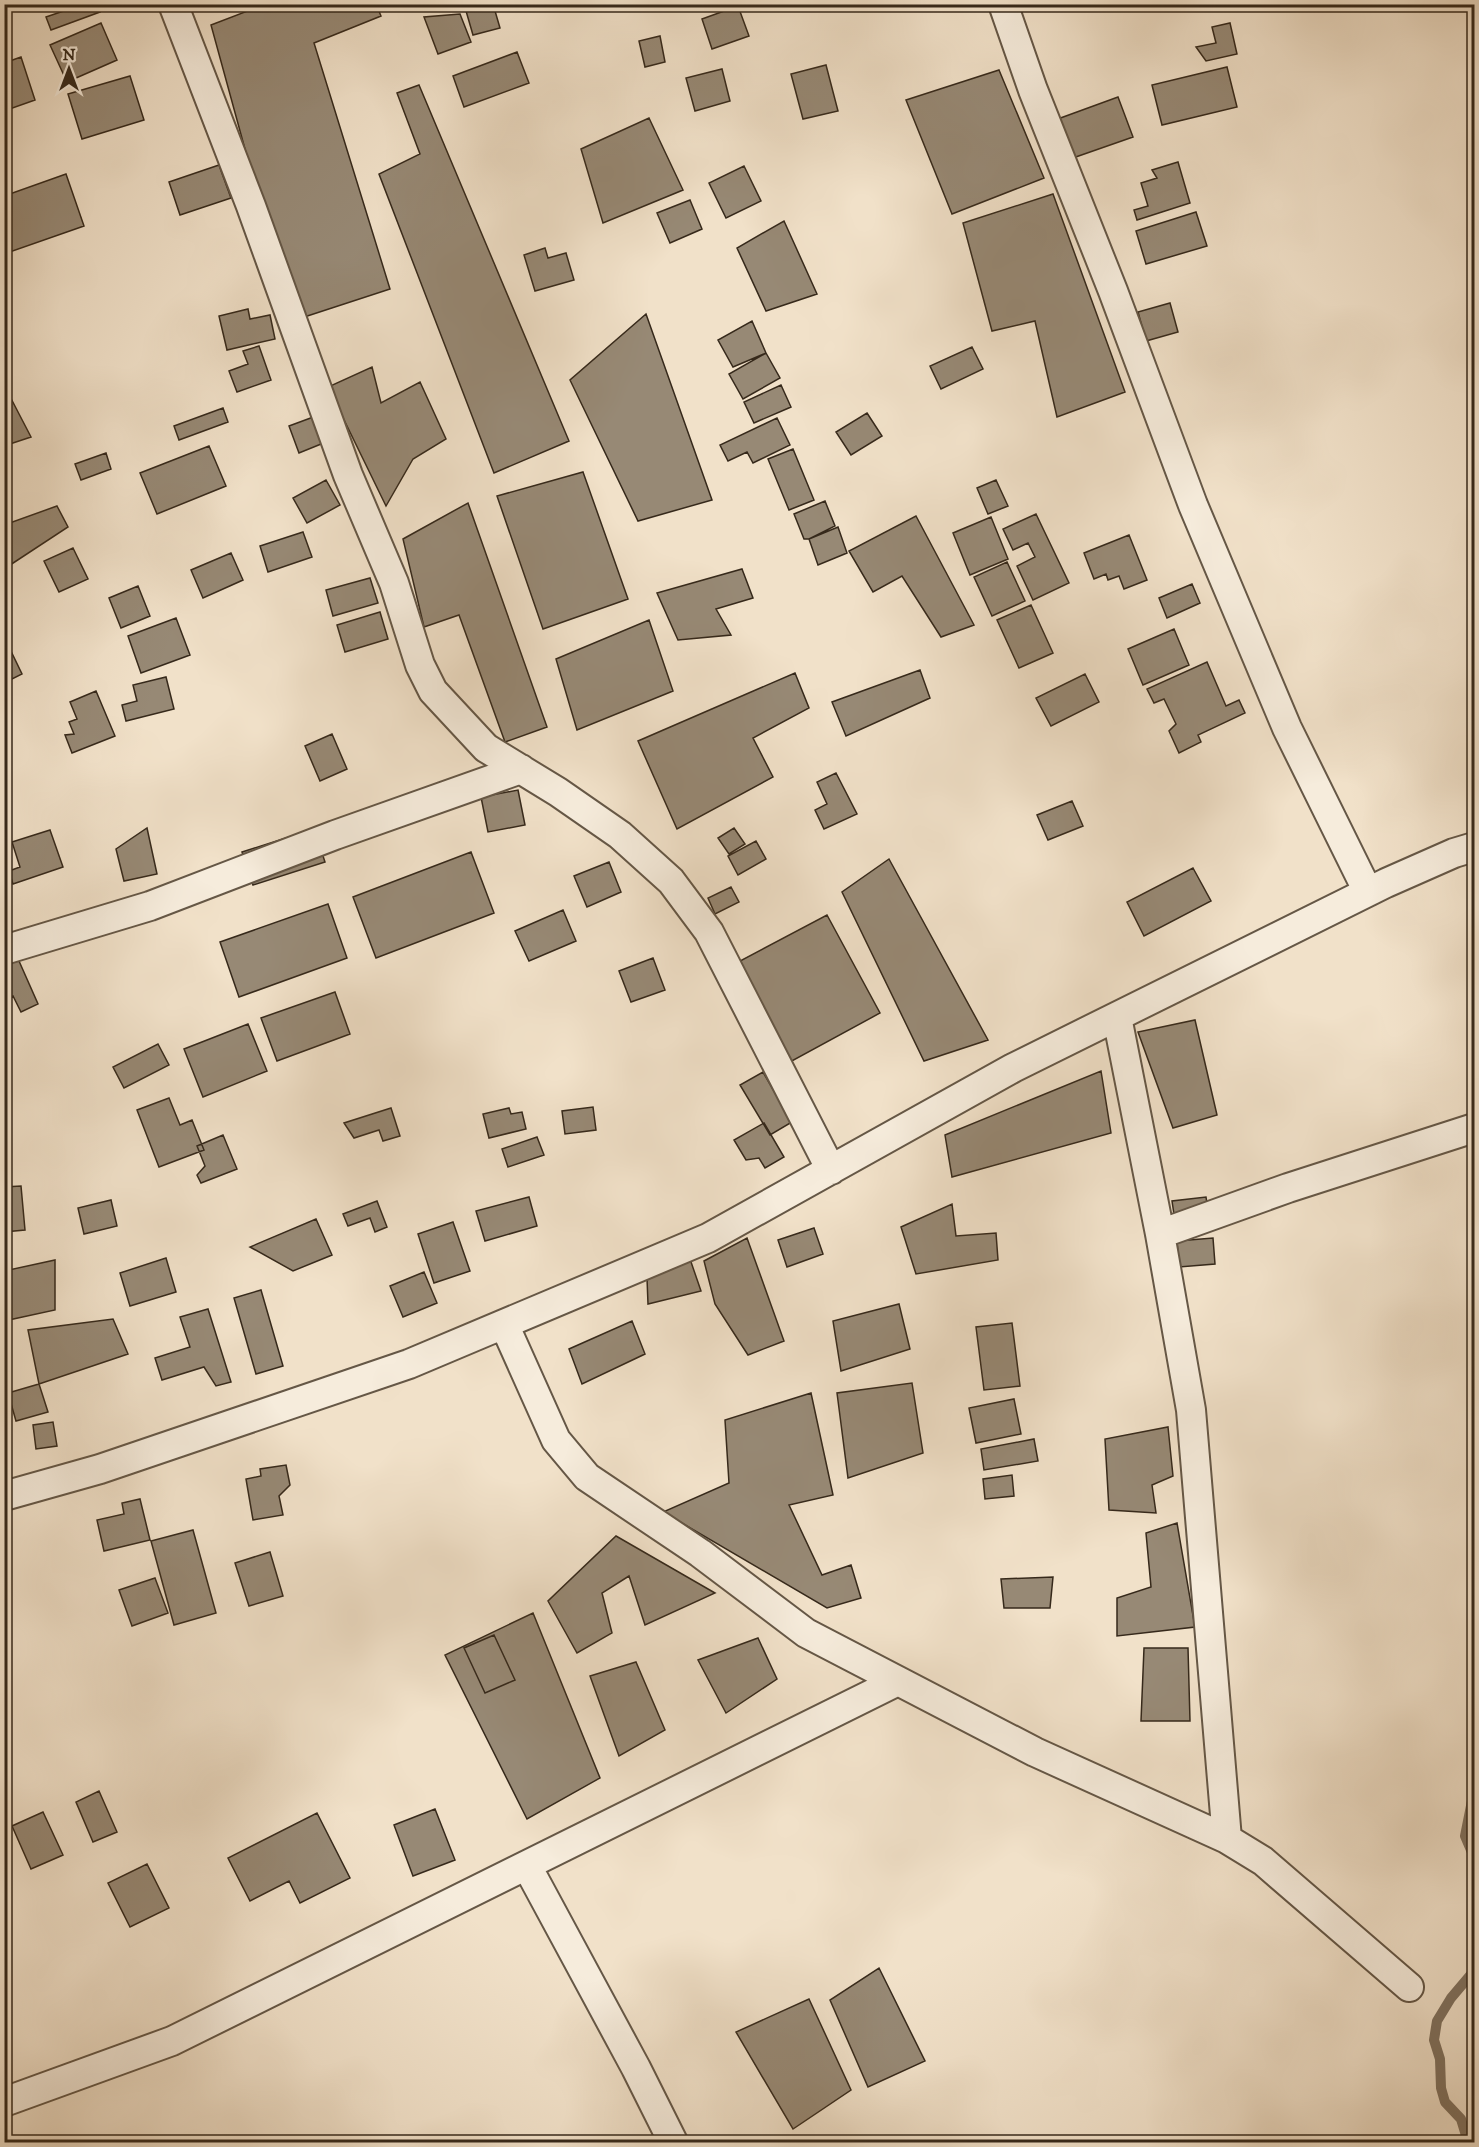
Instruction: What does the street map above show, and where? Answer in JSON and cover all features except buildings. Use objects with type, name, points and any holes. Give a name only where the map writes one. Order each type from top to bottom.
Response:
[{"type":"street","points":[[173,4],[251,206],[348,475],[394,583],[420,665],[433,691],[486,748],[620,835],[671,881],[709,932],[831,1170]]},
{"type":"street","points":[[1003,4],[1033,90],[1113,291],[1193,504],[1287,728],[1368,892]]},
{"type":"street","points":[[4,950],[150,906],[335,835],[520,769]]},
{"type":"street","points":[[4,1497],[100,1469],[409,1364],[708,1238],[1013,1068],[1368,892],[1454,853],[1474,847]]},
{"type":"street","points":[[1117,1017],[1160,1234],[1191,1410],[1227,1839]]},
{"type":"street","points":[[1160,1234],[1288,1188],[1474,1128]]},
{"type":"street","points":[[504,1324],[556,1440],[587,1477],[700,1553],[806,1633],[1035,1752],[1227,1839],[1263,1861],[1409,1987]]},
{"type":"street","points":[[4,2102],[172,2041],[898,1681]]},
{"type":"street","points":[[527,1866],[636,2068],[673,2142]]},
{"type":"waterway","points":[[1474,1791],[1465,1836],[1474,1857]]},
{"type":"waterway","points":[[1468,2142],[1461,2119],[1445,2102],[1441,2088],[1440,2059],[1434,2040],[1437,2021],[1474,1968]]}]
